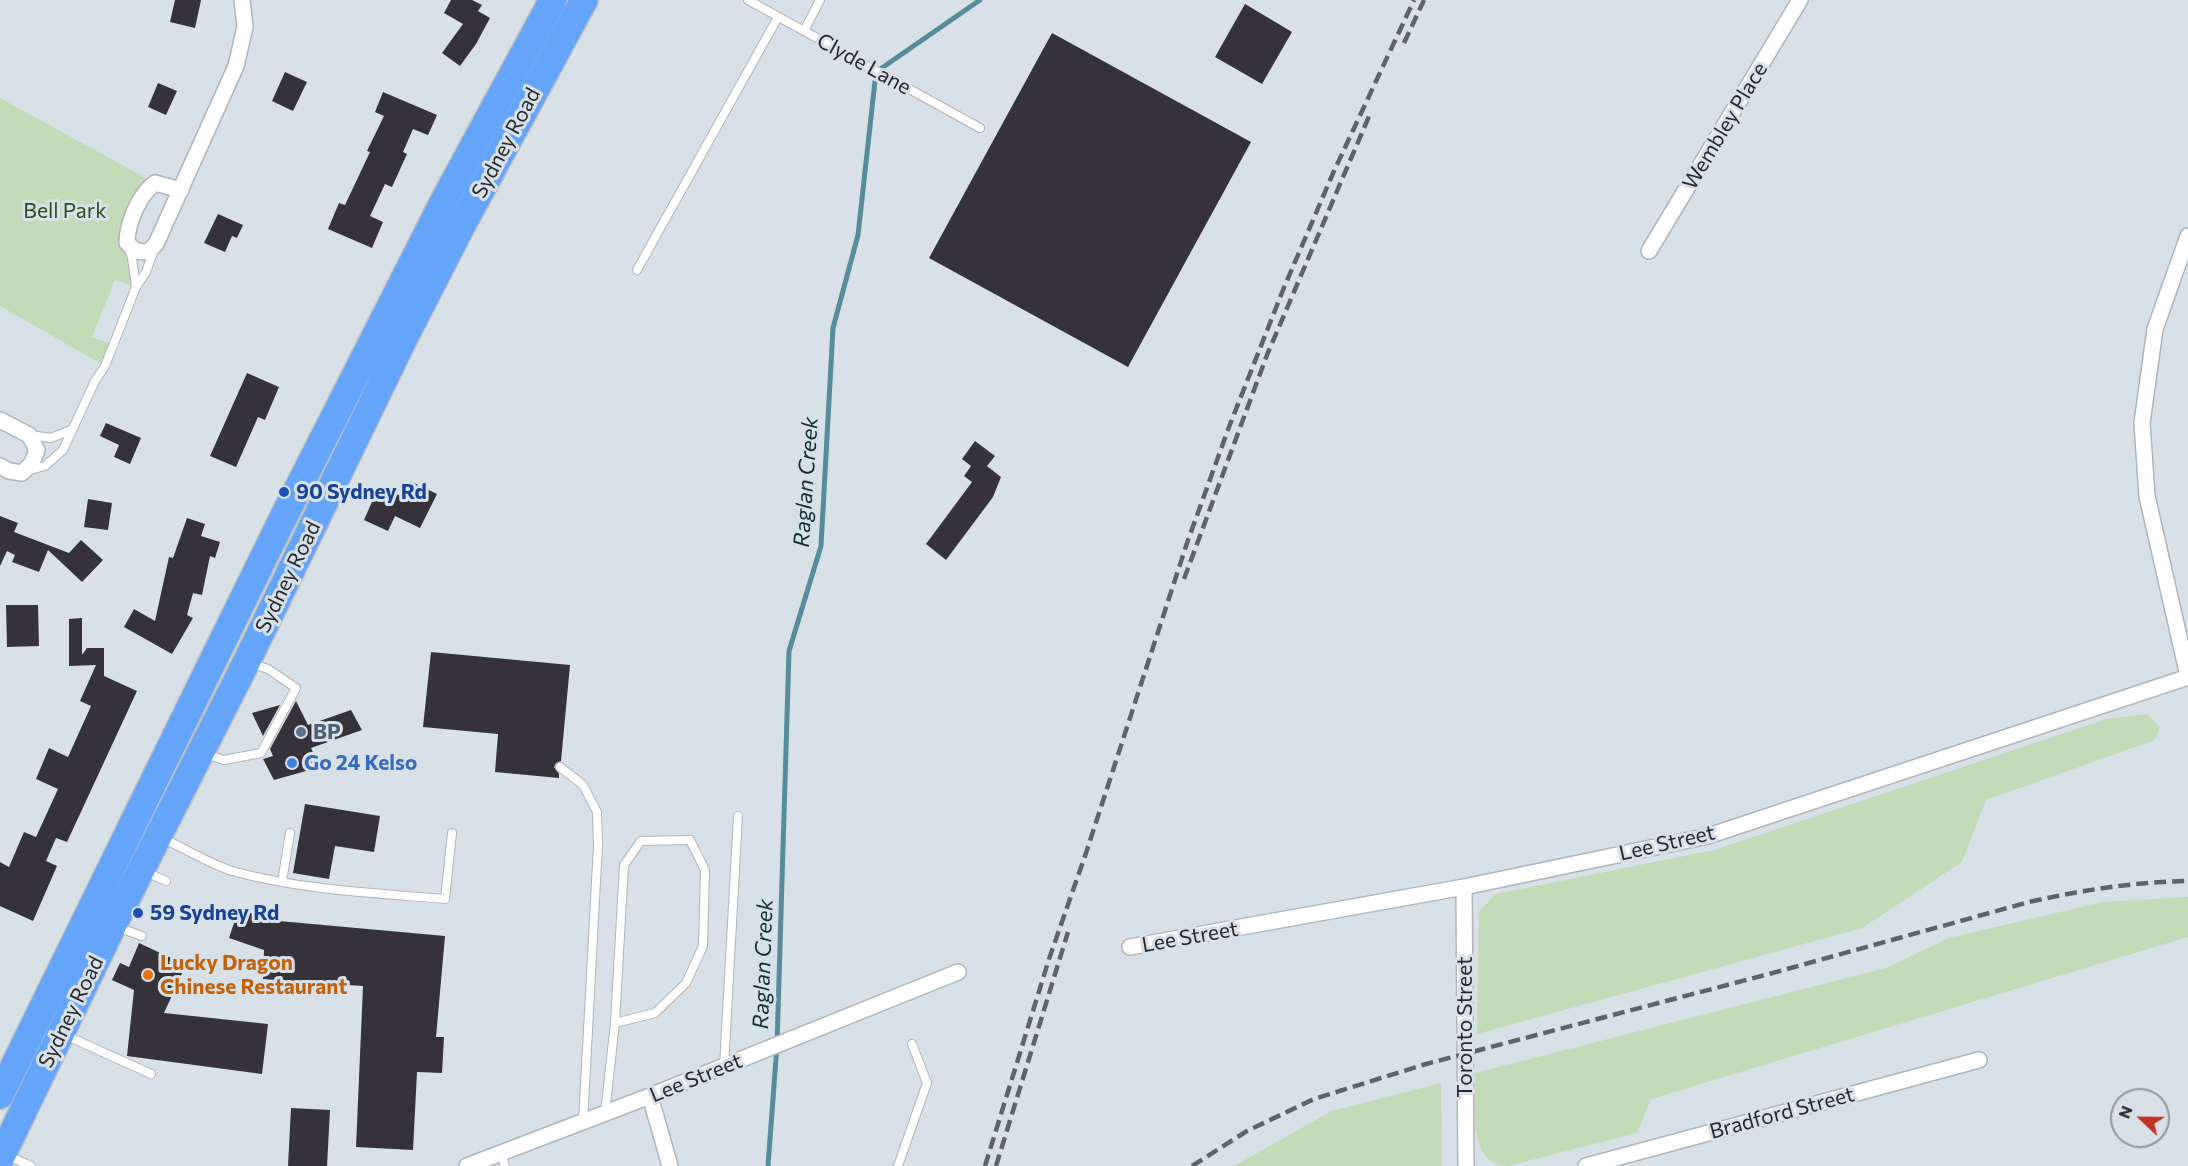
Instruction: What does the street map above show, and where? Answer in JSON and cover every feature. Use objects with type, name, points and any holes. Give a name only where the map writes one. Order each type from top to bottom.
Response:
[{"type":"highway","name":"Sydney Road","points":[[0,1095],[289,508],[446,197],[554,0]]},
{"type":"highway","name":"Sydney Road","points":[[1,1156],[113,925],[247,661],[453,241],[584,0]]},
{"type":"street","points":[[181,190],[155,183],[146,190],[127,230],[127,243],[135,251],[148,252],[156,244],[181,190],[237,66],[245,27],[242,0]]},
{"type":"street","name":"Wembley Place","points":[[1649,251],[1800,0]]},
{"type":"street","points":[[2188,236],[2155,329],[2142,423],[2147,495],[2188,677]]},
{"type":"street","points":[[0,420],[29,435],[37,450],[32,463],[22,473],[9,471],[0,466]]},
{"type":"street","name":"Lee Street","points":[[1130,947],[1464,887],[1708,836],[2188,677]]},
{"type":"street","name":"Toronto Street","points":[[1464,887],[1466,1166]]},
{"type":"street","name":"Lee Street","points":[[467,1166],[503,1160],[583,1122],[958,972]]},
{"type":"street","name":"Bradford Street","points":[[1586,1166],[1979,1060]]},
{"type":"street","points":[[650,1096],[670,1166]]},
{"type":"lane","name":"Clyde Lane","points":[[748,0],[980,128]]},
{"type":"lane","points":[[804,31],[820,0]]},
{"type":"lane","points":[[637,270],[778,17]]},
{"type":"lane","points":[[127,243],[132,258],[136,287]]},
{"type":"lane","points":[[22,473],[45,466],[63,450],[95,381],[105,366],[136,287],[146,272],[156,244]]},
{"type":"lane","points":[[29,435],[51,438],[71,430]]},
{"type":"lane","points":[[201,752],[224,760],[261,753],[296,688],[268,669],[247,661]]},
{"type":"lane","points":[[560,767],[583,785],[597,812],[598,845],[583,1122]]},
{"type":"lane","points":[[724,1066],[738,816]]},
{"type":"lane","points":[[282,882],[290,832]]},
{"type":"lane","points":[[158,836],[230,870],[282,882],[341,890],[445,898],[452,833]]},
{"type":"lane","points":[[605,1113],[615,1023],[624,865],[640,842],[690,840],[705,870],[703,946],[686,983],[655,1013],[615,1023]]},
{"type":"lane","points":[[141,869],[166,881]]},
{"type":"lane","points":[[113,925],[142,936]]},
{"type":"lane","points":[[61,1033],[151,1074]]},
{"type":"lane","points":[[898,1166],[927,1083],[912,1044]]},
{"type":"lane","points":[[1,1156],[31,1166]]},
{"type":"green space","name":"Bell Park","points":[[0,98],[155,183],[127,230],[136,287],[115,280],[92,337],[113,345],[105,366],[0,306]]},
{"type":"green space","points":[[2147,714],[2160,727],[2155,740],[1986,800],[1962,862],[1862,928],[1477,1034],[1479,912],[1496,894],[1714,850],[2106,719]]},
{"type":"green space","points":[[2188,897],[2188,937],[1651,1099],[1637,1133],[1508,1166],[1495,1163],[1485,1155],[1479,1144],[1475,1115],[1475,1073],[1886,968],[1949,938],[2103,902]]},
{"type":"green space","points":[[1441,1083],[1442,1166],[1234,1166],[1332,1111]]},
{"type":"building","points":[[175,0],[201,0],[195,28],[170,22]]},
{"type":"building","points":[[451,0],[472,0],[482,5],[478,11],[490,18],[476,44],[460,66],[442,53],[463,24],[444,13]]},
{"type":"building","points":[[1245,4],[1292,32],[1262,84],[1215,57]]},
{"type":"building","points":[[1052,33],[1251,142],[1128,367],[929,258]]},
{"type":"building","points":[[285,72],[307,82],[293,111],[272,101]]},
{"type":"building","points":[[158,83],[177,91],[166,115],[148,107]]},
{"type":"building","points":[[383,92],[437,115],[428,135],[413,129],[403,152],[407,154],[392,187],[385,184],[370,216],[383,222],[372,248],[328,229],[339,203],[345,205],[370,152],[367,151],[384,116],[375,112]]},
{"type":"building","points":[[218,214],[243,225],[237,238],[232,236],[225,252],[204,243]]},
{"type":"building","points":[[247,373],[279,387],[265,420],[258,417],[236,467],[210,456]]},
{"type":"building","points":[[106,423],[141,438],[130,464],[114,457],[119,445],[100,436]]},
{"type":"building","points":[[975,441],[995,456],[987,466],[1001,477],[993,497],[946,560],[926,544],[972,482],[964,476],[971,466],[962,459]]},
{"type":"building","points":[[410,481],[437,494],[420,528],[395,516],[388,531],[364,520],[379,486],[403,497]]},
{"type":"building","points":[[88,499],[112,503],[108,530],[84,527]]},
{"type":"building","points":[[0,516],[18,523],[14,532],[69,553],[81,540],[103,560],[82,582],[48,550],[39,572],[12,562],[15,555],[7,551],[0,566]]},
{"type":"building","points":[[187,518],[205,524],[201,536],[220,542],[215,558],[210,556],[202,595],[193,593],[187,615],[193,618],[172,654],[124,627],[134,609],[155,621],[169,557],[173,558]]},
{"type":"building","points":[[6,605],[38,605],[39,646],[7,647]]},
{"type":"building","points":[[82,618],[82,655],[87,648],[104,648],[104,676],[137,691],[67,842],[56,838],[46,861],[57,866],[33,921],[0,906],[0,862],[9,867],[24,832],[36,837],[58,789],[36,779],[49,748],[68,757],[91,706],[80,701],[96,665],[69,666],[69,619]]},
{"type":"building","points":[[431,652],[570,665],[561,761],[554,767],[559,778],[495,772],[498,734],[423,727]]},
{"type":"building","points":[[296,701],[308,725],[351,710],[362,730],[311,748],[320,767],[274,780],[263,759],[273,756],[270,749]]},
{"type":"building","points":[[280,705],[263,736],[252,713]]},
{"type":"building","points":[[305,804],[380,816],[374,852],[335,846],[329,879],[293,873]]},
{"type":"building","points":[[239,908],[268,920],[445,936],[436,1037],[444,1037],[442,1073],[417,1072],[413,1150],[356,1147],[363,986],[263,979],[264,950],[229,938]]},
{"type":"building","points":[[139,943],[171,958],[169,963],[184,969],[164,1013],[268,1024],[262,1074],[127,1056],[134,990],[112,980],[120,963],[129,967]]},
{"type":"building","points":[[291,1108],[330,1110],[327,1166],[288,1166]]},
{"type":"waterway","name":"Raglan Creek","points":[[768,1166],[777,1045],[789,651],[821,546],[833,328],[858,235],[876,72],[980,0]]},
{"type":"railway","points":[[985,1166],[1049,959],[1187,543],[1229,427],[1283,290],[1334,171],[1414,0]]},
{"type":"railway","points":[[1404,43],[1424,0]]},
{"type":"railway","points":[[1184,579],[1267,355],[1370,114]]},
{"type":"railway","points":[[1192,1166],[1247,1131],[1314,1099],[1426,1064],[1769,974],[2029,902],[2108,887],[2188,881]]},
{"type":"railway","points":[[996,1166],[1068,932]]},
{"type":"place","name":"90 Sydney Rd","points":[[284,492]]},
{"type":"place","name":"BP","points":[[301,732]]},
{"type":"place","name":"Go 24 Kelso","points":[[292,763]]},
{"type":"place","name":"59 Sydney Rd","points":[[138,913]]},
{"type":"place","name":"Lucky Dragon Chinese Restaurant","points":[[148,975]]}]
